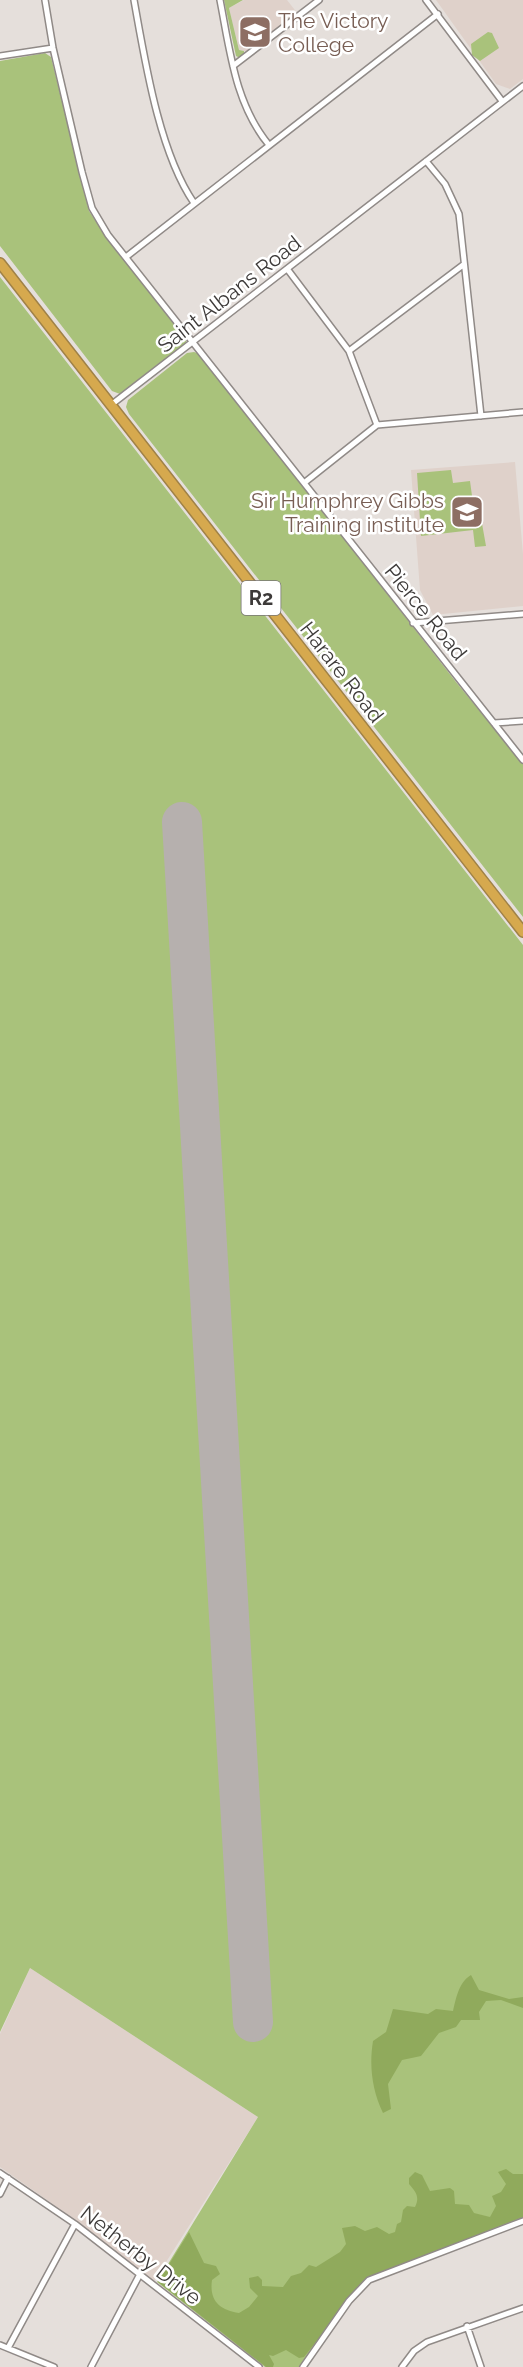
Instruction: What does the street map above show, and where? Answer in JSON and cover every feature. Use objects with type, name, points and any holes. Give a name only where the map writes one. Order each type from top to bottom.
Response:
[{"type":"highway","name":"Harare Road","points":[[0,263],[523,932]]},
{"type":"street","name":"Pierce Road","points":[[45,0],[53,48],[92,208],[108,235],[523,760]]},
{"type":"street","points":[[134,0],[153,89],[174,167],[194,203]]},
{"type":"street","points":[[220,0],[233,66],[249,117],[269,145]]},
{"type":"street","points":[[233,66],[319,0]]},
{"type":"street","points":[[426,0],[502,101]]},
{"type":"street","points":[[126,257],[438,14]]},
{"type":"street","points":[[0,56],[53,48]]},
{"type":"street","points":[[520,88],[523,96]]},
{"type":"street","name":"Saint Albans Road","points":[[111,405],[194,343],[520,88]]},
{"type":"street","points":[[426,161],[445,184],[457,205],[481,416]]},
{"type":"street","points":[[349,351],[463,265]]},
{"type":"street","points":[[288,270],[349,351],[377,425]]},
{"type":"street","points":[[304,483],[377,425],[523,412]]},
{"type":"street","points":[[413,623],[523,614]]},
{"type":"street","points":[[494,723],[523,721]]},
{"type":"street","name":"Netherby Drive","points":[[0,2173],[75,2223],[258,2367]]},
{"type":"street","points":[[0,2194],[8,2178]]},
{"type":"street","points":[[303,2367],[349,2301],[369,2280],[523,2222]]},
{"type":"street","points":[[8,2348],[75,2223]]},
{"type":"street","points":[[91,2367],[140,2274]]},
{"type":"street","points":[[402,2367],[421,2345],[466,2326],[523,2308]]},
{"type":"street","points":[[466,2326],[481,2367]]},
{"type":"street","points":[[0,2346],[54,2367]]},
{"type":"shaded area","name":"The Victory College","points":[[244,0],[287,0],[298,14],[250,52],[239,50],[229,8]]},
{"type":"shaded area","points":[[436,0],[523,0],[523,79],[510,89],[496,84]]},
{"type":"shaded area","name":"Sir Humphrey Gibbs Training institute","points":[[515,462],[523,554],[523,606],[433,615],[420,590],[411,470]]},
{"type":"shaded area","points":[[30,1968],[258,2117],[154,2281],[77,2221],[0,2167],[0,2034]]},
{"type":"green space","points":[[224,0],[243,0],[229,8],[239,50],[244,51],[244,57],[236,56]]},
{"type":"green space","points":[[488,32],[492,33],[499,48],[480,61],[472,55],[471,44]]},
{"type":"green space","points":[[45,53],[51,57],[89,211],[109,241],[187,338],[185,345],[120,394],[112,391],[0,246],[0,61]]},
{"type":"green space","points":[[0,277],[523,945],[523,2218],[367,2279],[348,2300],[300,2367],[265,2367],[157,2282],[258,2117],[30,1968],[0,2032]]},
{"type":"green space","points":[[187,353],[200,354],[456,682],[523,764],[523,917],[129,414],[126,407],[128,400]]},
{"type":"green space","points":[[451,470],[453,483],[470,481],[475,518],[481,518],[486,546],[475,547],[473,530],[421,536],[417,473]]},
{"type":"green space","points":[[471,1975],[479,1990],[509,1999],[523,1997],[523,2008],[501,2000],[486,2001],[479,2012],[480,2020],[461,2020],[456,2027],[439,2033],[421,2056],[402,2060],[388,2084],[391,2109],[383,2113],[374,2087],[372,2050],[373,2041],[386,2032],[393,2009],[428,2014],[436,2009],[453,2011],[461,1986]]},
{"type":"green space","points":[[506,2169],[513,2174],[523,2174],[523,2217],[367,2278],[304,2357],[299,2358],[286,2350],[273,2356],[269,2355],[274,2364],[273,2367],[266,2367],[158,2282],[189,2232],[204,2263],[216,2266],[220,2274],[212,2280],[214,2299],[226,2310],[239,2313],[249,2307],[258,2296],[250,2288],[249,2278],[258,2276],[262,2280],[262,2286],[283,2287],[291,2276],[301,2273],[309,2265],[316,2267],[340,2252],[346,2244],[342,2228],[355,2226],[365,2231],[377,2227],[389,2234],[395,2232],[397,2224],[401,2222],[403,2210],[407,2206],[415,2207],[416,2195],[409,2184],[409,2178],[415,2172],[422,2175],[430,2191],[450,2188],[454,2191],[455,2204],[469,2205],[474,2213],[490,2217],[496,2206],[492,2196],[501,2192],[506,2184],[498,2172]]},
{"type":"runway","points":[[182,822],[253,2022]]},
{"type":"place","name":"The Victory College","points":[[255,32]]},
{"type":"place","name":"Sir Humphrey Gibbs Training institute","points":[[467,512]]}]
